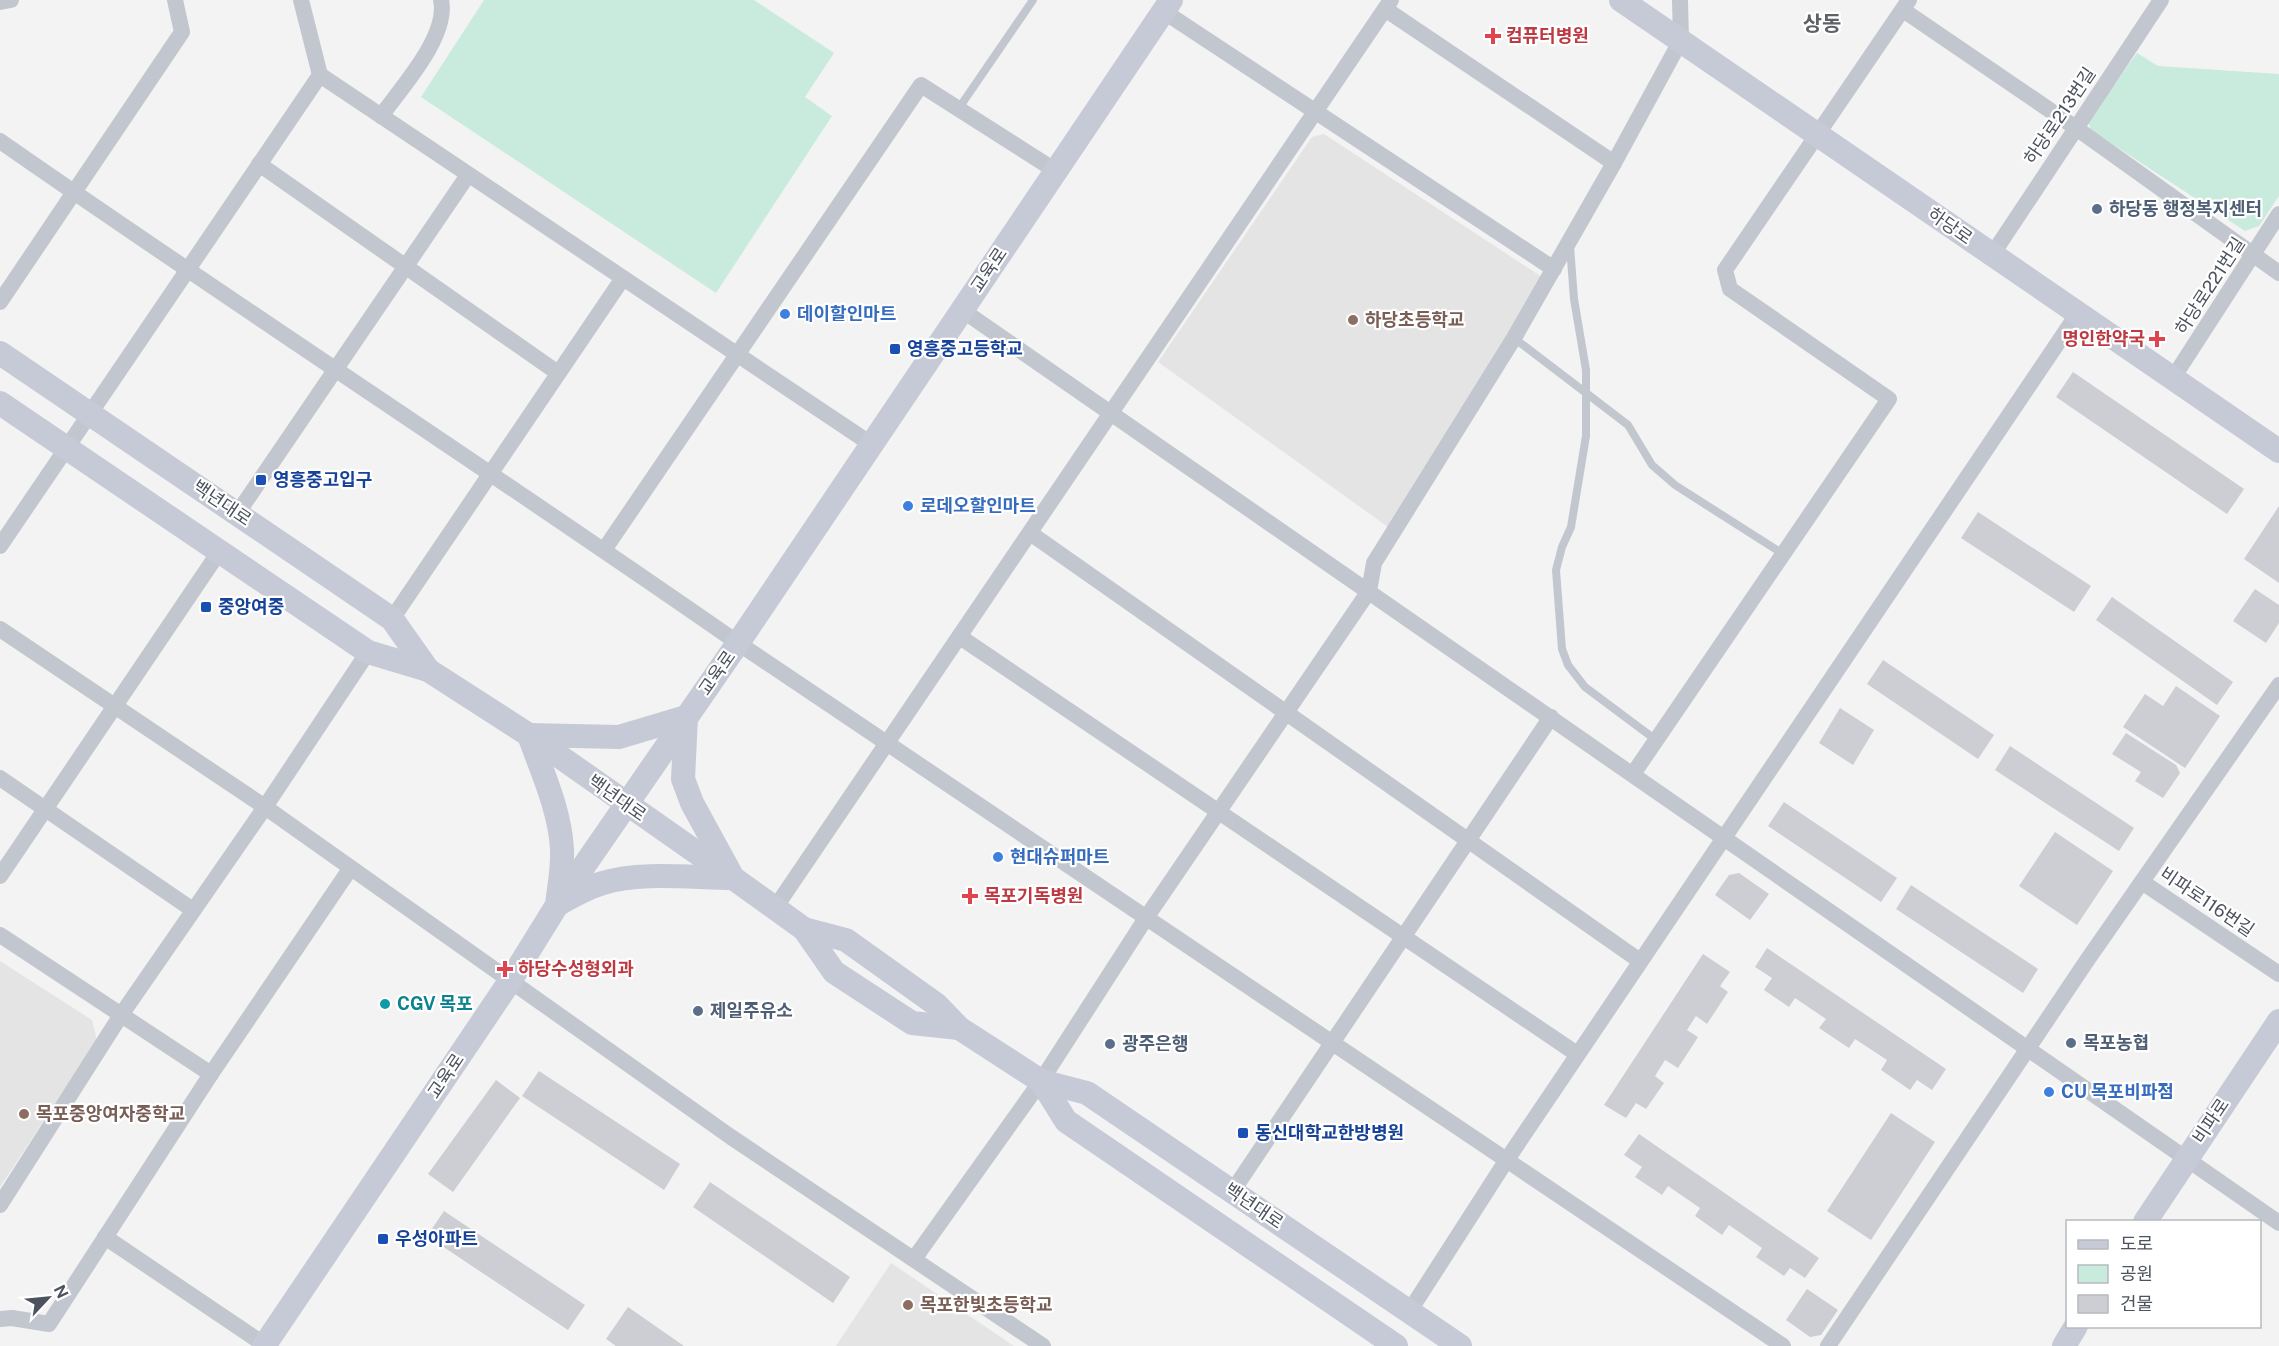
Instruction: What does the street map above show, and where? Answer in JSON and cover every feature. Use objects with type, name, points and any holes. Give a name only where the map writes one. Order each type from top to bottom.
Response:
[{"type":"street","points":[[0,2],[11,0]]},
{"type":"street","points":[[0,302],[182,32],[175,0]]},
{"type":"street","points":[[301,0],[320,75],[871,444]]},
{"type":"street","points":[[381,116],[435,41],[440,23],[441,0]]},
{"type":"street","name":"하당로","points":[[1621,0],[2279,451]]},
{"type":"street","points":[[914,1259],[1041,1081],[1146,918],[1369,591],[1374,564],[1514,338],[1681,40],[1680,0]]},
{"type":"street","name":"하당로213번길","points":[[1992,255],[2161,0]]},
{"type":"street","points":[[1167,5],[1316,112],[1554,269]]},
{"type":"street","name":"교육로","points":[[264,1346],[510,981],[557,905],[738,643],[1167,5]]},
{"type":"street","points":[[775,908],[1388,5],[1614,163]]},
{"type":"street","points":[[1633,774],[1889,399],[1730,289],[1725,270],[1906,5],[2279,273]]},
{"type":"street","points":[[0,546],[320,75]]},
{"type":"street","points":[[604,550],[921,85],[1056,171]]},
{"type":"street","points":[[0,141],[187,270],[492,473],[887,744],[1783,1346]]},
{"type":"street","points":[[259,164],[558,373]]},
{"type":"street","points":[[237,514],[468,174]]},
{"type":"street","name":"하당로221번길","points":[[2173,378],[2279,214]]},
{"type":"street","points":[[392,619],[623,278]]},
{"type":"street","points":[[962,310],[2279,1223]]},
{"type":"street","points":[[1409,1312],[1577,1054],[2078,313]]},
{"type":"street","name":"백년대로","points":[[0,353],[392,619],[428,670]]},
{"type":"street","name":"백년대로","points":[[0,403],[368,652],[428,670],[529,735],[804,929],[834,972],[912,1023],[959,1028]]},
{"type":"street","points":[[1030,533],[1640,961]]},
{"type":"street","points":[[0,876],[219,552]]},
{"type":"street","points":[[0,629],[264,807],[731,1137],[1043,1346]]},
{"type":"street","points":[[960,637],[1577,1054]]},
{"type":"street","points":[[0,1205],[121,1015],[368,652]]},
{"type":"street","points":[[1828,1346],[2028,1049],[2279,685]]},
{"type":"street","points":[[686,717],[683,779],[692,803],[733,878],[622,879],[603,882],[577,892],[557,905],[563,852],[561,833],[529,735],[619,737],[686,717]]},
{"type":"street","points":[[1232,1192],[1551,717]]},
{"type":"street","points":[[0,778],[193,910]]},
{"type":"street","points":[[0,1319],[12,1318],[49,1324],[211,1074],[350,869]]},
{"type":"street","name":"비파로116번길","points":[[2142,882],[2279,974]]},
{"type":"street","name":"백년대로","points":[[804,929],[846,940],[937,1005],[959,1028],[1041,1081],[1087,1093],[1460,1346]]},
{"type":"street","points":[[0,935],[211,1074]]},
{"type":"street","name":"비파로","points":[[2146,1220],[2279,1021]]},
{"type":"street","name":"백년대로","points":[[1041,1081],[1066,1121],[1396,1346]]},
{"type":"street","points":[[105,1237],[264,1346]]},
{"type":"street","points":[[2064,1346],[2075,1328]]},
{"type":"lane","points":[[959,108],[1033,0]]},
{"type":"lane","points":[[1569,242],[1574,299],[1586,370],[1584,390],[1586,436],[1571,527],[1562,547],[1556,570],[1562,649],[1568,665],[1585,687],[1656,741]]},
{"type":"lane","points":[[1514,338],[1628,425],[1652,465],[1675,485],[1783,554]]},
{"type":"shaded area","name":"하당초등학교","points":[[1324,134],[1545,279],[1388,527],[1158,362],[1312,137]]},
{"type":"shaded area","name":"목포중앙여자중학교","points":[[0,961],[92,1020],[97,1040],[0,1187]]},
{"type":"shaded area","name":"목포한빛초등학교","points":[[891,1263],[1014,1346],[836,1346]]},
{"type":"green space","points":[[484,0],[754,0],[834,53],[805,97],[832,116],[716,293],[421,97]]},
{"type":"green space","points":[[2137,53],[2158,66],[2279,74],[2279,196],[2259,226],[2245,231],[2091,130],[2088,121]]},
{"type":"building","points":[[2073,372],[2244,489],[2227,514],[2056,397]]},
{"type":"building","points":[[2279,506],[2279,583],[2244,559]]},
{"type":"building","points":[[1978,512],[2091,586],[2074,612],[1961,538]]},
{"type":"building","points":[[2255,589],[2279,605],[2279,623],[2266,643],[2233,621]]},
{"type":"building","points":[[2112,597],[2233,682],[2217,705],[2096,620]]},
{"type":"building","points":[[1883,660],[1994,735],[1978,759],[1867,684]]},
{"type":"building","points":[[2176,686],[2220,716],[2185,768],[2123,727],[2145,694],[2163,706]]},
{"type":"building","points":[[1840,708],[1874,730],[1853,765],[1819,743]]},
{"type":"building","points":[[2126,733],[2176,765],[2180,773],[2163,798],[2135,781],[2141,772],[2112,754]]},
{"type":"building","points":[[2010,746],[2134,828],[2119,851],[1995,770]]},
{"type":"building","points":[[1784,802],[1897,878],[1881,902],[1768,826]]},
{"type":"building","points":[[2055,832],[2113,871],[2077,925],[2019,886]]},
{"type":"building","points":[[1739,873],[1769,894],[1750,920],[1715,895],[1729,875]]},
{"type":"building","points":[[1911,885],[2038,969],[2023,993],[1896,909]]},
{"type":"building","points":[[1767,948],[1946,1069],[1932,1090],[1917,1080],[1910,1090],[1881,1070],[1887,1060],[1855,1039],[1849,1048],[1819,1028],[1826,1019],[1795,998],[1789,1007],[1764,990],[1772,978],[1755,967]]},
{"type":"building","points":[[1703,954],[1730,972],[1720,986],[1728,992],[1707,1024],[1696,1016],[1687,1030],[1698,1037],[1678,1068],[1665,1060],[1655,1076],[1664,1083],[1646,1109],[1636,1103],[1626,1118],[1604,1105]]},
{"type":"building","points":[[539,1071],[680,1164],[664,1190],[522,1096]]},
{"type":"building","points":[[496,1080],[520,1098],[453,1192],[428,1174]]},
{"type":"building","points":[[1891,1113],[1935,1142],[1871,1240],[1827,1211]]},
{"type":"building","points":[[1639,1134],[1819,1258],[1805,1278],[1790,1268],[1784,1276],[1756,1257],[1762,1248],[1729,1225],[1722,1235],[1695,1216],[1700,1208],[1668,1186],[1662,1195],[1635,1177],[1642,1167],[1624,1155]]},
{"type":"building","points":[[710,1182],[850,1277],[833,1303],[693,1207]]},
{"type":"building","points":[[444,1211],[585,1305],[568,1330],[427,1236]]},
{"type":"building","points":[[1807,1289],[1838,1310],[1821,1335],[1810,1337],[1786,1320]]},
{"type":"building","points":[[628,1307],[684,1346],[616,1346],[606,1339]]},
{"type":"place","name":"컴퓨터병원","points":[[1493,36]]},
{"type":"place","name":"하당동 행정복지센터","points":[[2097,209]]},
{"type":"place","name":"데이할인마트","points":[[785,314]]},
{"type":"place","name":"하당초등학교","points":[[1353,320]]},
{"type":"place","name":"명인한약국","points":[[2157,339]]},
{"type":"place","name":"영흥중고등학교","points":[[895,349]]},
{"type":"place","name":"영흥중고입구","points":[[261,480]]},
{"type":"place","name":"로데오할인마트","points":[[908,506]]},
{"type":"place","name":"중앙여중","points":[[206,607]]},
{"type":"place","name":"현대슈퍼마트","points":[[998,857]]},
{"type":"place","name":"목포기독병원","points":[[970,896]]},
{"type":"place","name":"하당수성형외과","points":[[505,969]]},
{"type":"place","name":"CGV 목포","points":[[385,1004]]},
{"type":"place","name":"제일주유소","points":[[698,1011]]},
{"type":"place","name":"목포농협","points":[[2071,1043]]},
{"type":"place","name":"광주은행","points":[[1110,1044]]},
{"type":"place","name":"CU 목포비파점","points":[[2049,1092]]},
{"type":"place","name":"목포중앙여자중학교","points":[[24,1114]]},
{"type":"place","name":"동신대학교한방병원","points":[[1243,1133]]},
{"type":"place","name":"우성아파트","points":[[383,1239]]},
{"type":"place","name":"목포한빛초등학교","points":[[908,1305]]},
{"type":"district","name":"상동","points":[[1822,24]]}]
